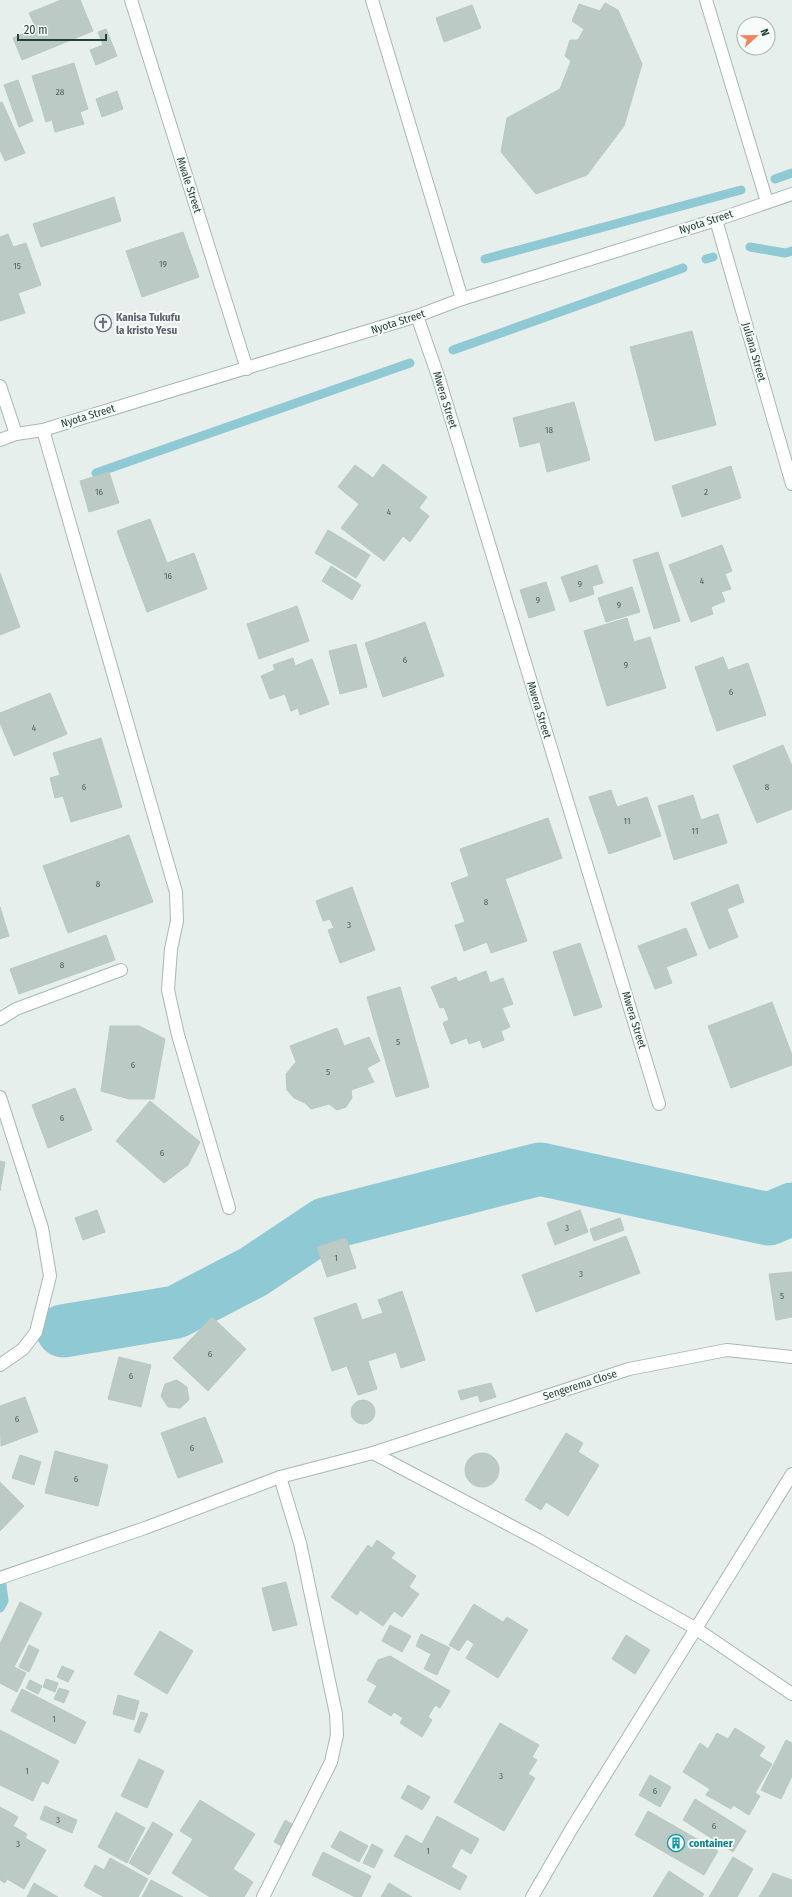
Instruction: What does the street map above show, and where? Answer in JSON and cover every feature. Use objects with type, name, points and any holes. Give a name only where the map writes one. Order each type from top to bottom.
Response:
[{"type":"street","name":"Mwale Street","points":[[131,0],[247,369]]},
{"type":"street","points":[[372,0],[462,299]]},
{"type":"street","points":[[706,0],[767,202]]},
{"type":"street","name":"Nyota Street","points":[[0,439],[16,434],[43,430],[247,369],[417,316],[462,299],[716,220],[792,194]]},
{"type":"street","name":"Juliana Street","points":[[716,220],[792,484]]},
{"type":"street","name":"Mwera Street","points":[[417,316],[441,387],[660,1104]]},
{"type":"street","points":[[0,386],[16,434]]},
{"type":"street","points":[[43,430],[176,892],[177,921],[171,949],[168,990],[178,1035],[229,1208]]},
{"type":"street","points":[[0,1019],[16,1009],[121,970]]},
{"type":"street","points":[[0,1097],[42,1228],[50,1276],[36,1332],[23,1349],[0,1365]]},
{"type":"street","name":"Sengerema Close","points":[[0,1578],[145,1528],[280,1477],[374,1453],[629,1369],[727,1350],[792,1357]]},
{"type":"street","points":[[374,1453],[538,1540],[695,1628],[792,1694]]},
{"type":"street","points":[[532,1897],[572,1828],[792,1474]]},
{"type":"street","points":[[263,1897],[331,1762],[337,1735],[336,1714],[300,1543],[280,1477]]},
{"type":"building","points":[[61,0],[80,0],[93,31],[22,60],[13,38],[36,28],[29,13]]},
{"type":"building","points":[[605,3],[618,10],[642,64],[624,126],[587,175],[536,194],[501,152],[507,118],[560,89],[571,61],[565,56],[570,40],[578,40],[584,29],[572,21],[579,4],[600,11]]},
{"type":"building","points":[[472,5],[481,28],[444,42],[436,18]]},
{"type":"building","points":[[106,29],[117,56],[96,65],[90,50],[103,45],[98,32]]},
{"type":"building","points":[[74,63],[88,109],[80,112],[84,124],[55,132],[52,120],[46,122],[32,76]]},
{"type":"building","points":[[18,80],[33,121],[19,127],[4,85]]},
{"type":"building","points":[[117,91],[123,109],[102,117],[96,99]]},
{"type":"building","points":[[2,102],[25,153],[5,161],[0,150],[0,103]]},
{"type":"building","points":[[114,197],[121,221],[41,247],[33,224]]},
{"type":"building","points":[[183,232],[199,277],[142,297],[126,251]]},
{"type":"building","points":[[8,234],[13,247],[26,243],[41,285],[18,293],[25,313],[0,321],[0,237]]},
{"type":"building","points":[[692,331],[716,425],[655,441],[630,347]]},
{"type":"building","points":[[574,402],[590,460],[547,472],[540,442],[520,447],[513,418]]},
{"type":"building","points":[[383,464],[427,497],[419,508],[429,516],[410,542],[403,536],[384,561],[341,528],[359,504],[338,487],[355,465],[373,478]]},
{"type":"building","points":[[731,466],[741,498],[682,517],[672,486]]},
{"type":"building","points":[[109,472],[119,503],[89,512],[80,481]]},
{"type":"building","points":[[150,519],[167,563],[194,553],[207,589],[147,612],[117,531]]},
{"type":"building","points":[[328,530],[370,555],[356,578],[315,553]]},
{"type":"building","points":[[722,545],[732,571],[725,574],[731,589],[721,592],[725,601],[711,607],[713,614],[691,622],[669,565]]},
{"type":"building","points":[[658,552],[680,621],[654,629],[633,560]]},
{"type":"building","points":[[597,565],[603,583],[592,586],[594,594],[570,602],[561,577]]},
{"type":"building","points":[[331,566],[361,585],[352,600],[322,581]]},
{"type":"building","points":[[0,573],[20,627],[0,635]]},
{"type":"building","points":[[546,582],[555,610],[529,618],[520,590]]},
{"type":"building","points":[[632,587],[640,612],[606,622],[598,598]]},
{"type":"building","points":[[297,606],[309,641],[259,659],[247,624]]},
{"type":"building","points":[[627,618],[634,642],[650,637],[666,688],[607,706],[584,631]]},
{"type":"building","points":[[425,622],[444,676],[383,697],[365,643]]},
{"type":"building","points":[[356,644],[367,687],[340,694],[329,651]]},
{"type":"building","points":[[723,657],[728,670],[748,663],[766,715],[717,731],[695,667]]},
{"type":"building","points":[[293,658],[295,666],[312,659],[329,704],[300,715],[298,708],[291,711],[285,694],[270,699],[261,676],[275,670],[273,665]]},
{"type":"building","points":[[50,693],[67,734],[14,756],[0,723],[0,713]]},
{"type":"building","points":[[101,738],[122,807],[71,822],[63,796],[55,798],[50,778],[60,775],[53,753]]},
{"type":"building","points":[[783,745],[792,766],[792,809],[757,823],[733,766]]},
{"type":"building","points":[[611,790],[617,807],[647,797],[661,836],[609,854],[589,797]]},
{"type":"building","points":[[693,795],[701,820],[718,814],[727,843],[674,860],[658,806]]},
{"type":"building","points":[[548,818],[562,858],[505,879],[527,941],[491,953],[487,942],[464,951],[455,925],[465,922],[451,883],[469,876],[460,849]]},
{"type":"building","points":[[129,835],[153,902],[68,933],[43,866]]},
{"type":"building","points":[[738,884],[744,902],[727,909],[738,937],[709,949],[691,903]]},
{"type":"building","points":[[352,887],[375,950],[340,963],[328,930],[334,928],[330,919],[323,921],[316,901]]},
{"type":"building","points":[[0,907],[9,936],[0,939]]},
{"type":"building","points":[[686,928],[697,955],[666,967],[672,983],[655,989],[638,946]]},
{"type":"building","points":[[106,935],[115,960],[19,994],[10,969]]},
{"type":"building","points":[[580,943],[602,1007],[574,1016],[553,952]]},
{"type":"building","points":[[486,971],[490,983],[503,978],[513,1004],[502,1008],[510,1027],[501,1031],[504,1040],[483,1048],[480,1040],[469,1044],[467,1038],[451,1044],[443,1023],[449,1020],[444,1007],[440,1008],[431,987],[456,977],[458,982]]},
{"type":"building","points":[[400,987],[429,1087],[396,1097],[367,997]]},
{"type":"building","points":[[772,1002],[792,1055],[792,1065],[731,1088],[708,1026]]},
{"type":"building","points":[[110,1026],[139,1026],[165,1039],[154,1099],[129,1099],[101,1091]]},
{"type":"building","points":[[337,1028],[344,1046],[369,1037],[380,1061],[367,1068],[374,1082],[351,1090],[352,1098],[346,1107],[337,1110],[329,1104],[311,1109],[305,1103],[294,1098],[287,1090],[286,1074],[296,1062],[290,1046]]},
{"type":"building","points":[[75,1088],[92,1130],[48,1148],[32,1105]]},
{"type":"building","points":[[150,1101],[200,1142],[188,1165],[164,1183],[116,1141]]},
{"type":"building","points":[[0,1161],[5,1162],[0,1191]]},
{"type":"building","points":[[97,1210],[105,1232],[83,1240],[75,1218]]},
{"type":"building","points":[[580,1210],[588,1232],[555,1245],[547,1223]]},
{"type":"building","points":[[620,1218],[624,1230],[594,1241],[590,1229]]},
{"type":"building","points":[[626,1236],[640,1273],[536,1312],[522,1275]]},
{"type":"building","points":[[346,1238],[356,1268],[327,1277],[317,1247]]},
{"type":"building","points":[[792,1272],[792,1317],[776,1320],[769,1274]]},
{"type":"building","points":[[402,1291],[425,1360],[401,1368],[396,1352],[368,1361],[377,1389],[358,1395],[347,1366],[332,1371],[314,1318],[356,1303],[362,1320],[383,1313],[378,1300]]},
{"type":"building","points":[[212,1317],[246,1349],[208,1391],[173,1358]]},
{"type":"building","points":[[119,1357],[151,1365],[141,1407],[108,1399]]},
{"type":"building","points":[[177,1380],[187,1387],[189,1400],[180,1408],[168,1407],[161,1396],[165,1384]]},
{"type":"building","points":[[491,1383],[496,1397],[480,1402],[478,1395],[461,1400],[458,1391]]},
{"type":"building","points":[[25,1397],[38,1432],[1,1446],[0,1406]]},
{"type":"building","points":[[363,1400],[372,1403],[375,1412],[372,1421],[363,1424],[354,1421],[351,1412],[354,1403]]},
{"type":"building","points":[[205,1417],[223,1462],[178,1478],[161,1433]]},
{"type":"building","points":[[566,1433],[583,1443],[578,1452],[599,1465],[568,1516],[546,1502],[541,1510],[525,1500]]},
{"type":"building","points":[[55,1451],[108,1465],[98,1506],[45,1493]]},
{"type":"building","points":[[479,1453],[485,1453],[489,1454],[496,1460],[499,1470],[498,1477],[492,1484],[485,1487],[479,1487],[475,1486],[468,1480],[465,1473],[465,1467],[466,1463],[472,1456]]},
{"type":"building","points":[[20,1455],[41,1462],[34,1485],[12,1478]]},
{"type":"building","points":[[0,1482],[24,1506],[0,1531]]},
{"type":"building","points":[[377,1540],[395,1553],[391,1558],[416,1576],[409,1587],[419,1594],[402,1617],[394,1611],[383,1626],[360,1610],[357,1615],[331,1597],[368,1545],[372,1548]]},
{"type":"building","points":[[286,1582],[297,1625],[273,1631],[262,1588]]},
{"type":"building","points":[[20,1602],[42,1613],[14,1667],[26,1673],[17,1692],[0,1683],[0,1644]]},
{"type":"building","points":[[474,1604],[503,1622],[507,1617],[528,1630],[498,1678],[466,1658],[474,1644],[467,1639],[459,1651],[449,1645]]},
{"type":"building","points":[[390,1625],[411,1636],[402,1652],[382,1641]]},
{"type":"building","points":[[160,1631],[193,1651],[167,1694],[134,1674]]},
{"type":"building","points":[[421,1634],[450,1648],[437,1675],[424,1669],[431,1654],[416,1646]]},
{"type":"building","points":[[626,1635],[650,1650],[635,1674],[612,1659]]},
{"type":"building","points":[[29,1645],[39,1650],[29,1672],[19,1667]]},
{"type":"building","points":[[390,1656],[450,1691],[440,1708],[435,1705],[428,1717],[432,1720],[422,1737],[400,1723],[403,1718],[394,1712],[391,1716],[368,1702],[377,1686],[367,1680],[378,1660]]},
{"type":"building","points":[[62,1666],[74,1671],[68,1682],[57,1677]]},
{"type":"building","points":[[46,1679],[58,1683],[55,1692],[43,1687]]},
{"type":"building","points":[[30,1680],[42,1686],[38,1694],[26,1688]]},
{"type":"building","points":[[59,1688],[69,1691],[64,1703],[54,1699]]},
{"type":"building","points":[[22,1689],[86,1722],[75,1744],[11,1711]]},
{"type":"building","points":[[118,1695],[139,1701],[134,1720],[113,1714]]},
{"type":"building","points":[[141,1712],[148,1714],[140,1733],[134,1731]]},
{"type":"building","points":[[500,1723],[539,1745],[532,1757],[537,1760],[528,1774],[535,1778],[504,1831],[454,1802]]},
{"type":"building","points":[[735,1728],[765,1747],[759,1756],[772,1764],[755,1793],[760,1796],[749,1815],[733,1805],[731,1809],[706,1795],[710,1789],[683,1772],[700,1743],[708,1749],[717,1733],[728,1739]]},
{"type":"building","points":[[0,1730],[59,1761],[48,1784],[42,1781],[33,1801],[0,1785]]},
{"type":"building","points":[[786,1740],[792,1743],[792,1776],[781,1799],[761,1790]]},
{"type":"building","points":[[139,1759],[164,1771],[147,1808],[121,1796]]},
{"type":"building","points":[[650,1775],[671,1787],[660,1807],[639,1795]]},
{"type":"building","points":[[408,1785],[430,1797],[422,1810],[401,1798]]},
{"type":"building","points":[[695,1799],[746,1831],[733,1852],[683,1820]]},
{"type":"building","points":[[200,1800],[255,1834],[233,1869],[253,1882],[244,1897],[210,1897],[172,1873],[193,1839],[180,1831]]},
{"type":"building","points":[[45,1806],[77,1820],[72,1833],[40,1819]]},
{"type":"building","points":[[0,1807],[18,1817],[13,1826],[27,1834],[25,1838],[46,1850],[24,1889],[7,1879],[5,1883],[0,1880]]},
{"type":"building","name":"container","points":[[648,1811],[718,1851],[704,1875],[635,1835]]},
{"type":"building","points":[[116,1812],[145,1828],[127,1863],[98,1847]]},
{"type":"building","points":[[437,1816],[479,1839],[471,1854],[461,1848],[451,1867],[467,1876],[460,1890],[394,1856],[406,1835],[422,1844]]},
{"type":"building","points":[[285,1820],[292,1824],[282,1846],[274,1842]]},
{"type":"building","points":[[153,1822],[173,1834],[149,1875],[129,1863]]},
{"type":"building","points":[[340,1831],[368,1846],[359,1862],[331,1847]]},
{"type":"building","points":[[372,1844],[383,1850],[374,1868],[363,1863]]},
{"type":"building","points":[[323,1852],[371,1876],[361,1897],[355,1897],[312,1875]]},
{"type":"building","points":[[733,1857],[753,1869],[737,1897],[709,1897]]},
{"type":"building","points":[[110,1858],[148,1879],[138,1897],[104,1897],[84,1886],[95,1865],[104,1870]]},
{"type":"building","points":[[669,1871],[704,1894],[702,1897],[653,1897]]},
{"type":"building","points":[[773,1873],[792,1880],[792,1897],[759,1897]]},
{"type":"building","points":[[151,1880],[183,1897],[142,1897]]},
{"type":"building","points":[[34,1883],[58,1897],[27,1897]]},
{"type":"building","points":[[389,1883],[412,1897],[381,1897]]},
{"type":"waterway","points":[[775,179],[792,173]]},
{"type":"waterway","points":[[485,259],[741,190]]},
{"type":"waterway","points":[[750,247],[785,253],[792,251]]},
{"type":"waterway","points":[[706,259],[713,257]]},
{"type":"waterway","points":[[453,350],[683,268]]},
{"type":"waterway","points":[[96,473],[410,363]]},
{"type":"waterway","points":[[63,1331],[176,1312],[253,1272],[325,1224],[540,1169],[769,1219],[792,1209]]},
{"type":"waterway","points":[[0,1608],[4,1601],[1,1577]]},
{"type":"place","name":"Kanisa Tukufu la kristo Yesu","points":[[103,323]]},
{"type":"place","name":"container","points":[[676,1843]]}]
